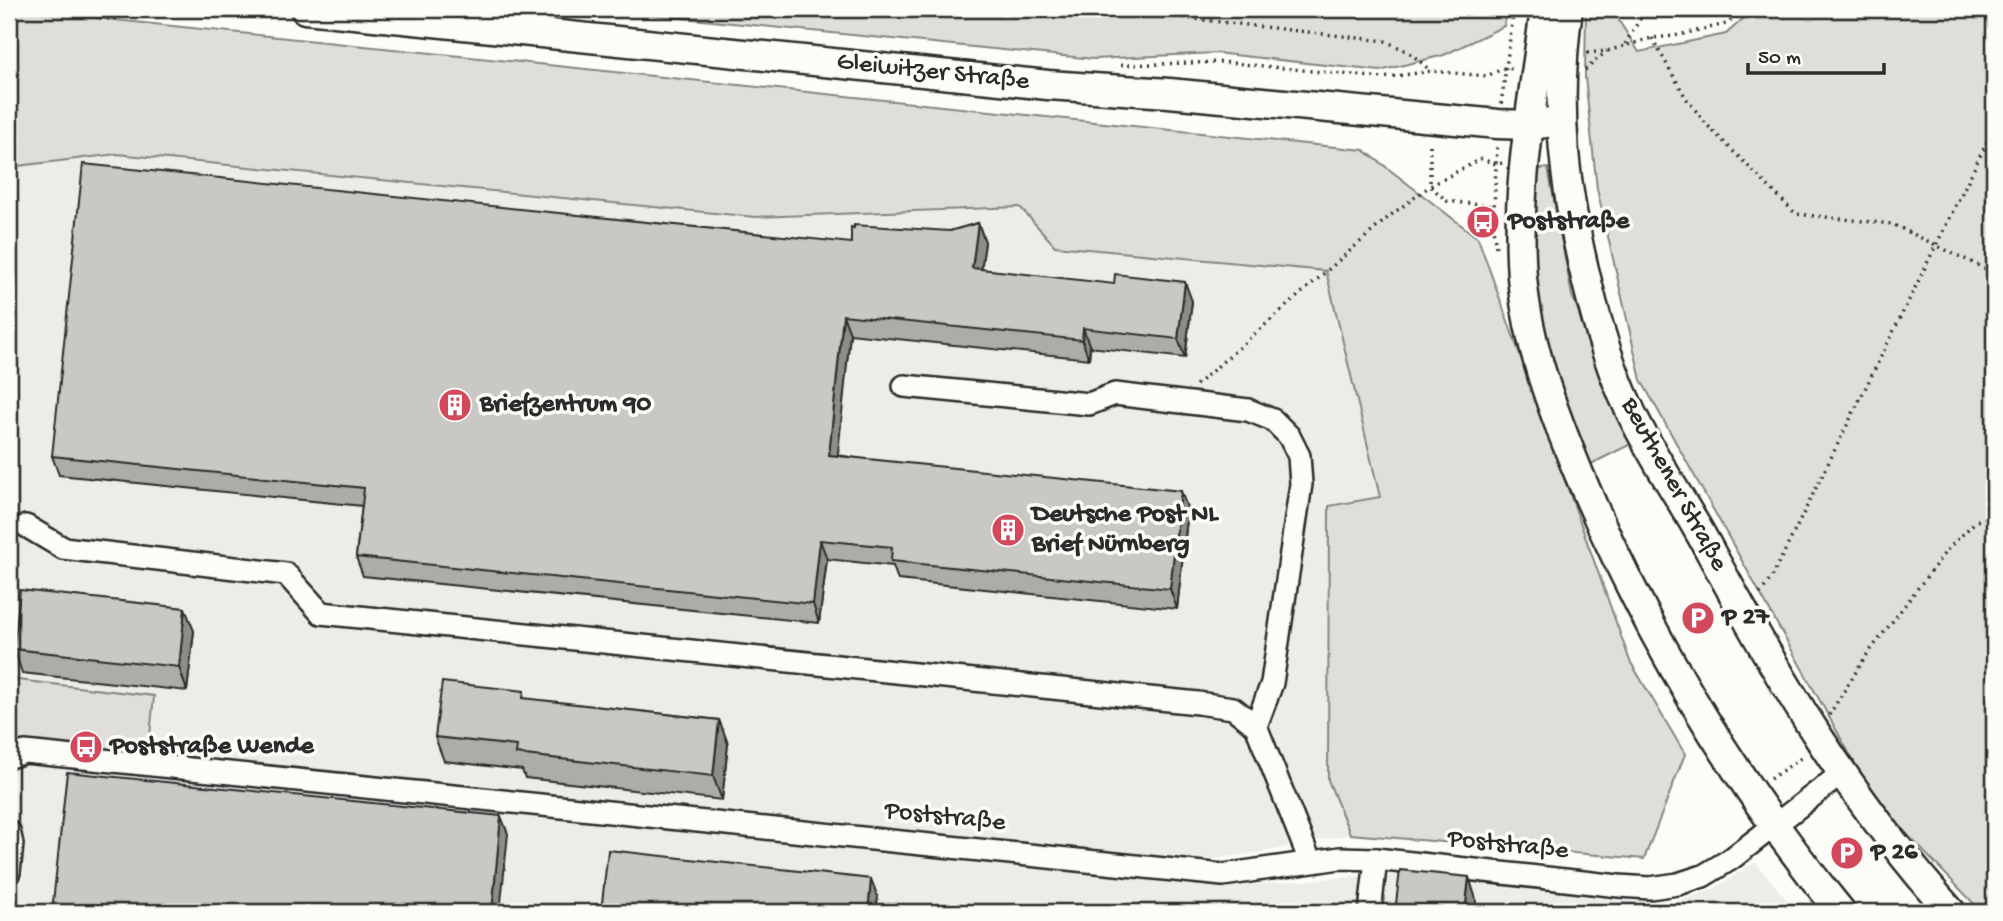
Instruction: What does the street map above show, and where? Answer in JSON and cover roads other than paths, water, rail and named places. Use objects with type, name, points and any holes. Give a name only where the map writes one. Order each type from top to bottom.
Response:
[{"type":"main road","name":"Gleiwitzer Straße","points":[[305,9],[1048,85],[1169,93],[1498,124],[1530,125],[1560,121]]},
{"type":"main road","points":[[1545,9],[1549,72]]},
{"type":"main road","points":[[1569,9],[1530,125],[1521,204],[1521,257],[1530,327],[1550,398],[1596,514],[1640,606],[1697,707],[1775,825],[1842,912]]},
{"type":"main road","name":"Beuthener Straße","points":[[1549,72],[1560,121],[1565,172],[1577,239],[1591,298],[1610,362],[1633,417],[1821,744],[1883,832],[1951,912]]},
{"type":"street","points":[[904,386],[1089,404],[1115,394],[1248,410],[1273,420],[1289,436],[1299,456],[1301,484],[1272,683],[1256,726]]},
{"type":"street","points":[[26,526],[63,548],[286,574],[321,613],[847,665],[1234,708],[1256,726],[1310,861]]},
{"type":"street","name":"Poststraße","points":[[9,757],[24,752],[1223,875],[1310,861],[1376,859],[1550,880],[1650,888],[1678,884],[1703,876],[1737,855],[1841,774]]},
{"type":"street","points":[[9,831],[12,844],[9,872]]},
{"type":"street","points":[[1370,912],[1376,859]]},
{"type":"place","name":"Poststraße","points":[[1483,222]]},
{"type":"place","name":"Briefzentrum 90","points":[[455,405]]},
{"type":"place","name":"Deutsche Post NL Brief Nürnberg","points":[[1008,530]]},
{"type":"place","name":"P 27","points":[[1698,618]]},
{"type":"place","name":"Poststraße Wende","points":[[86,747]]},
{"type":"place","name":"P 26","points":[[1847,853]]}]
